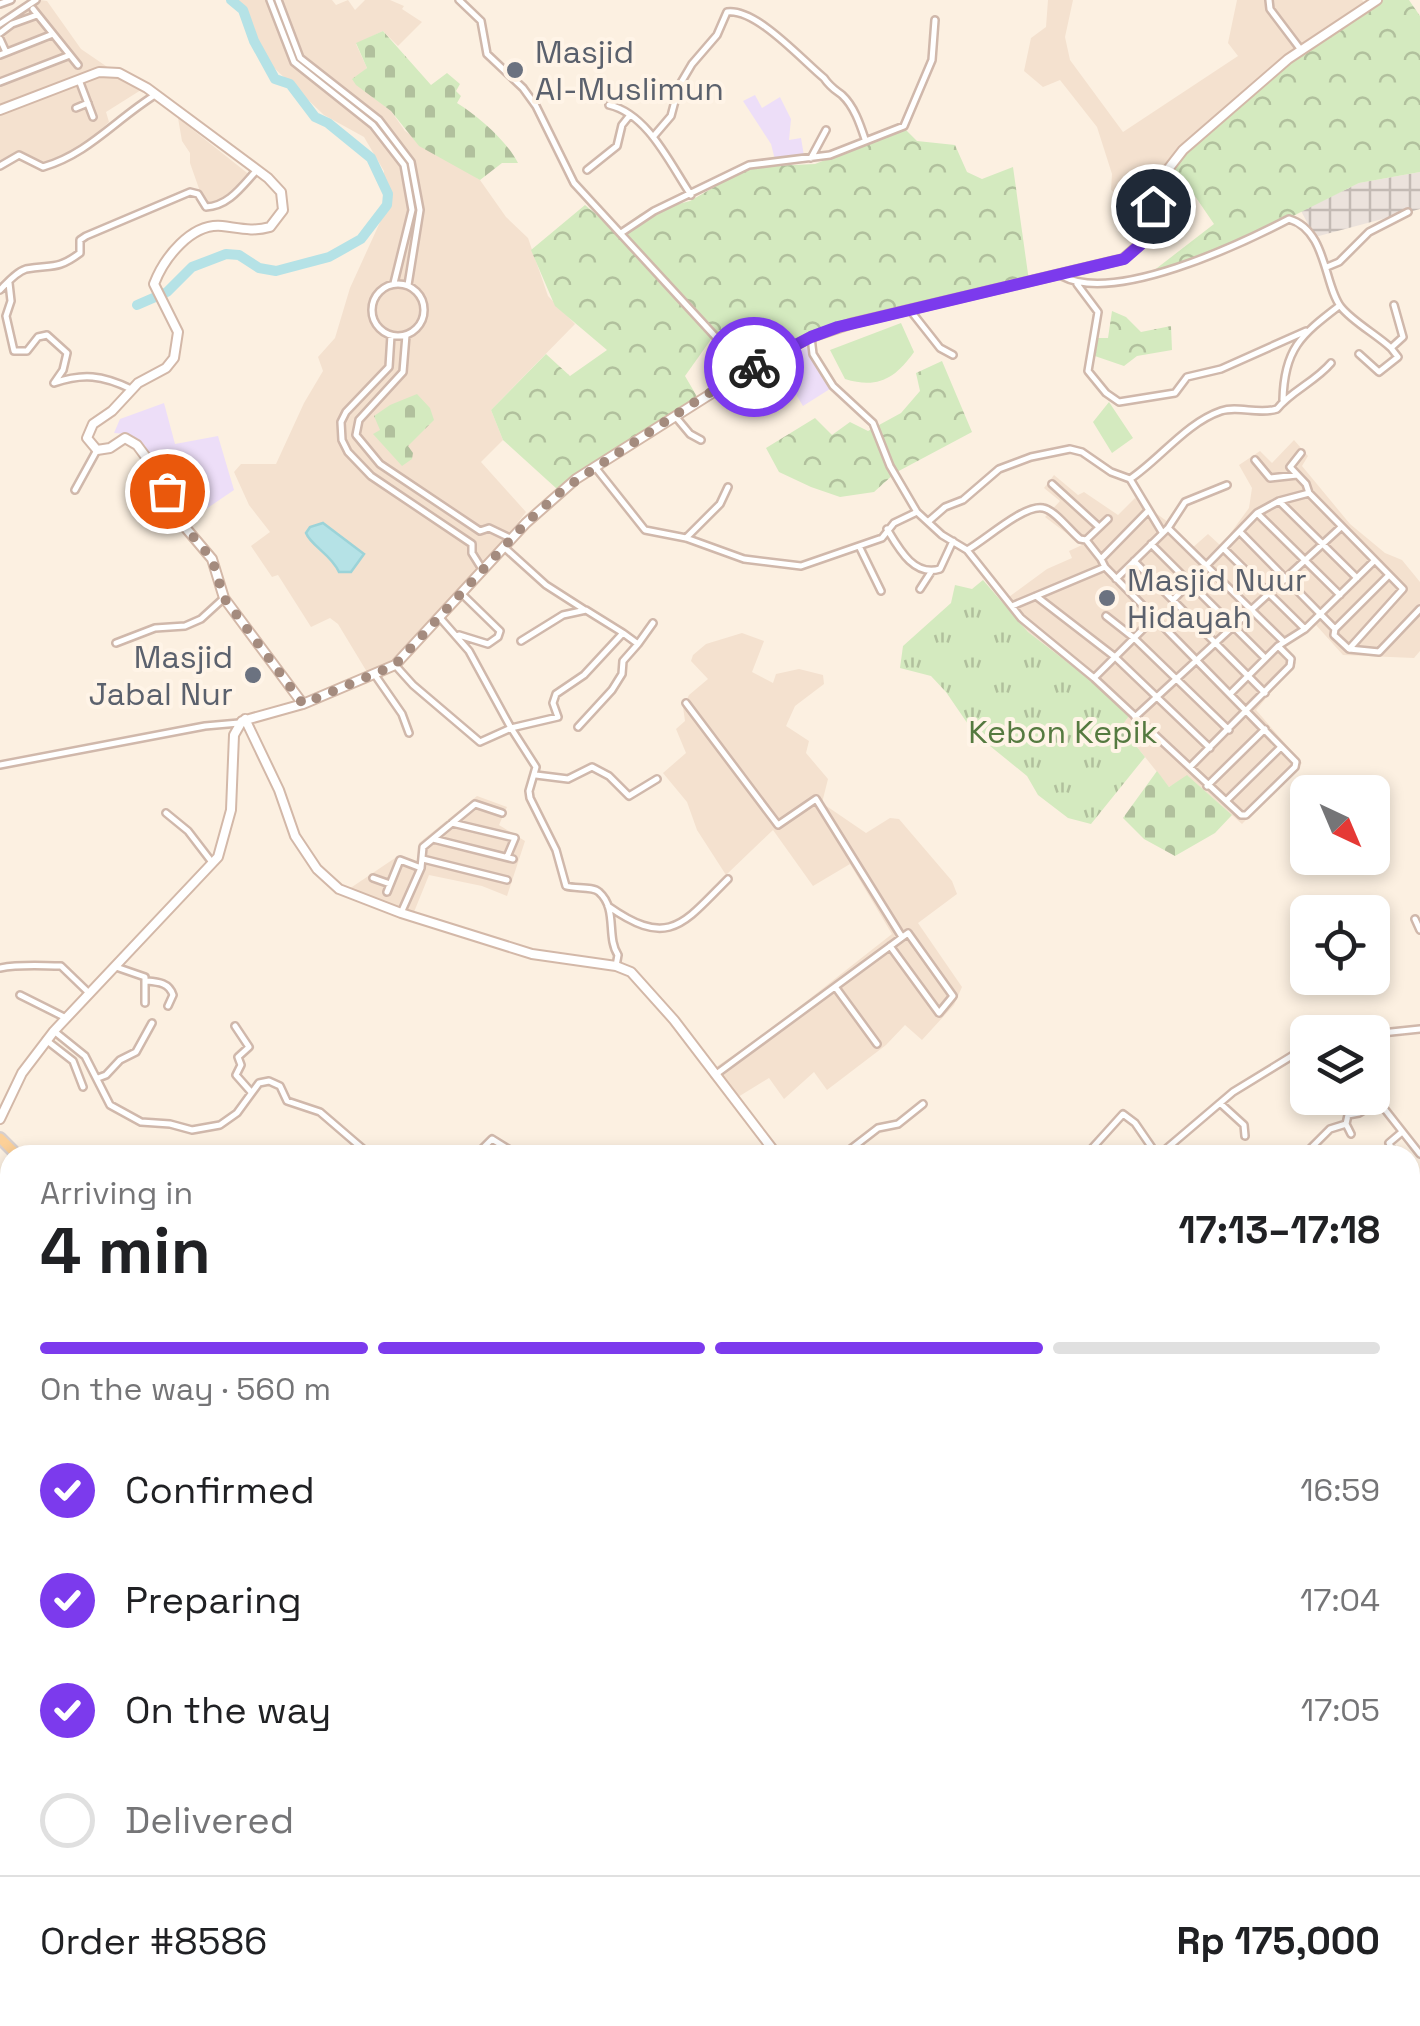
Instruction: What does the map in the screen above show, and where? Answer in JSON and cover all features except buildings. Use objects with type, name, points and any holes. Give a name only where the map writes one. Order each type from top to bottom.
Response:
[{"type":"main road","points":[[0,1119],[22,1072],[54,1030],[213,864],[224,844],[230,818],[234,734],[242,721],[303,704],[395,665],[544,506],[595,468],[746,371],[811,337],[1114,262],[1135,251],[1168,166],[1258,82],[1377,0]]},
{"type":"main road","points":[[0,109],[99,72],[119,73],[156,95],[257,170],[284,198],[283,210],[274,224],[253,230],[212,226],[190,235],[157,277],[155,292],[178,332],[174,358],[169,366],[130,389],[118,405],[89,428],[88,442],[96,450],[104,450],[125,438],[136,444],[163,482],[179,520],[212,559],[224,598],[303,704]]},
{"type":"main road","points":[[242,721],[279,790],[295,836],[317,869],[340,889],[401,913],[532,954],[616,966],[631,972],[769,1145]]},
{"type":"street","points":[[0,4],[11,0]]},
{"type":"street","points":[[0,24],[36,0]]},
{"type":"street","points":[[270,0],[294,62],[374,125],[404,165],[412,210],[394,283]]},
{"type":"street","points":[[278,0],[300,58],[378,120],[411,162],[420,210],[408,284]]},
{"type":"street","points":[[459,0],[480,21],[488,54],[536,106],[574,183],[746,371]]},
{"type":"street","points":[[1269,0],[1270,9],[1300,50]]},
{"type":"street","points":[[652,137],[676,107],[676,93],[692,64],[732,10],[756,18],[843,96],[865,139]]},
{"type":"street","points":[[53,34],[3,53],[0,36],[12,24],[35,12],[53,34],[78,65]]},
{"type":"street","points":[[622,232],[654,211],[749,165],[830,156],[904,126],[932,60],[935,20]]},
{"type":"street","points":[[0,82],[70,55]]},
{"type":"street","points":[[78,80],[93,118]]},
{"type":"street","points":[[0,166],[19,155],[43,168],[67,160],[156,95]]},
{"type":"street","points":[[76,108],[88,103]]},
{"type":"street","points":[[609,105],[621,108],[652,137],[691,195]]},
{"type":"street","points":[[587,170],[616,146],[622,125],[630,115]]},
{"type":"street","points":[[811,158],[826,130]]},
{"type":"street","points":[[0,290],[25,269],[43,270],[68,263],[80,253],[80,240],[86,236],[190,192],[198,194],[206,207],[212,208],[229,200],[257,170]]},
{"type":"street","points":[[1328,267],[1339,262],[1368,232],[1408,212]]},
{"type":"street","points":[[1077,284],[1151,276],[1289,220],[1303,226],[1328,267],[1339,306],[1398,356],[1379,372],[1359,354]]},
{"type":"street","points":[[1058,274],[1077,284],[1098,312],[1088,370],[1119,402],[1175,393],[1187,377],[1221,369],[1306,331],[1339,306]]},
{"type":"street","points":[[9,281],[11,302],[6,316],[14,351],[27,351],[38,337],[47,335],[67,352],[63,370],[54,383],[77,375],[100,376],[130,389]]},
{"type":"street","points":[[394,283],[408,284],[422,297],[425,313],[419,326],[406,335],[391,335],[375,322],[372,308],[376,295],[394,283]]},
{"type":"street","points":[[1390,348],[1403,337],[1394,306]]},
{"type":"street","points":[[910,310],[940,348],[953,356]]},
{"type":"street","points":[[1284,400],[1288,363],[1306,331]]},
{"type":"street","points":[[391,335],[388,366],[346,412],[340,432],[348,452],[371,476],[472,544]]},
{"type":"street","points":[[406,335],[403,372],[359,420],[355,431],[360,444],[380,464],[480,532]]},
{"type":"street","points":[[811,337],[813,354],[833,386],[872,423],[896,478],[917,512],[966,550],[1012,606],[1207,786],[1242,816],[1295,767],[1294,760],[1265,728],[1116,579],[1086,540],[1047,510],[1039,508],[1006,522],[992,536],[966,550]]},
{"type":"street","points":[[1130,479],[1194,426],[1219,412],[1268,412],[1277,408],[1331,363]]},
{"type":"street","points":[[675,416],[690,434],[701,440]]},
{"type":"street","points":[[930,521],[999,468],[1031,457],[1070,449],[1130,479],[1147,512],[1250,608],[1281,644],[1292,664],[1190,768]]},
{"type":"street","points":[[75,490],[96,450]]},
{"type":"street","points":[[1301,453],[1290,464],[1306,484],[1308,493],[1402,587],[1400,594],[1349,648]]},
{"type":"street","points":[[1255,460],[1270,478],[1298,475]]},
{"type":"street","points":[[595,468],[645,530],[686,538],[744,559],[801,566],[882,538],[887,529],[917,512]]},
{"type":"street","points":[[1052,484],[1099,528]]},
{"type":"street","points":[[1116,579],[1165,530],[1185,502],[1227,485]]},
{"type":"street","points":[[406,499],[414,486]]},
{"type":"street","points":[[686,538],[723,500],[728,486]]},
{"type":"street","points":[[1173,600],[1257,513],[1308,493]]},
{"type":"street","points":[[1279,502],[1357,578]]},
{"type":"street","points":[[1100,559],[1147,512]]},
{"type":"street","points":[[1257,513],[1340,594]]},
{"type":"street","points":[[1086,540],[1108,519]]},
{"type":"street","points":[[485,571],[472,553],[472,544],[480,532],[489,528],[513,539]]},
{"type":"street","points":[[1135,717],[1340,528]]},
{"type":"street","points":[[887,529],[900,553],[920,569],[931,572],[940,569],[954,541]]},
{"type":"street","points":[[1240,532],[1336,629]]},
{"type":"street","points":[[1150,544],[1265,658]]},
{"type":"street","points":[[506,548],[546,585],[638,644]]},
{"type":"street","points":[[860,548],[882,591]]},
{"type":"street","points":[[1224,550],[1305,629]]},
{"type":"street","points":[[1230,694],[1281,644],[1321,615],[1375,560]]},
{"type":"street","points":[[1134,561],[1265,693]]},
{"type":"street","points":[[1012,606],[1105,567]]},
{"type":"street","points":[[920,589],[931,572]]},
{"type":"street","points":[[1389,575],[1334,635],[1349,648],[1379,652],[1420,608]]},
{"type":"street","points":[[456,634],[488,644],[500,631],[463,595]]},
{"type":"street","points":[[1036,596],[1115,657],[1210,748]]},
{"type":"street","points":[[116,642],[155,628],[186,626],[202,619],[224,598]]},
{"type":"street","points":[[521,641],[563,615],[586,610]]},
{"type":"street","points":[[1106,616],[1229,730]]},
{"type":"street","points":[[1094,678],[1154,618]]},
{"type":"street","points":[[441,619],[456,634],[530,756],[536,774],[528,791],[556,850],[566,886],[596,889],[613,922],[610,944],[618,955],[616,966]]},
{"type":"street","points":[[578,727],[612,690],[622,674],[623,661],[654,623]]},
{"type":"street","points":[[395,665],[480,742],[512,728],[558,717],[553,703],[556,694],[584,675],[622,633]]},
{"type":"street","points":[[375,675],[402,714],[409,734]]},
{"type":"street","points":[[686,703],[778,825],[816,800],[902,937]]},
{"type":"street","points":[[0,766],[242,721]]},
{"type":"street","points":[[1207,786],[1265,728]]},
{"type":"street","points":[[1226,802],[1281,747]]},
{"type":"street","points":[[536,774],[568,779],[592,766],[629,796],[657,779]]},
{"type":"street","points":[[401,913],[421,868],[423,846],[475,804],[502,813]]},
{"type":"street","points":[[166,813],[188,831],[213,864]]},
{"type":"street","points":[[432,839],[510,858],[514,838],[452,823]]},
{"type":"street","points":[[422,859],[507,880]]},
{"type":"street","points":[[387,892],[400,860],[421,868]]},
{"type":"street","points":[[373,878],[390,884]]},
{"type":"street","points":[[605,905],[645,928],[676,927],[728,879]]},
{"type":"street","points":[[1415,919],[1420,930]]},
{"type":"street","points":[[716,1075],[836,988],[890,946],[908,933],[953,996],[939,1013],[890,946]]},
{"type":"street","points":[[0,968],[22,964],[62,966],[90,993]]},
{"type":"street","points":[[116,967],[160,982],[171,990],[168,1006]]},
{"type":"street","points":[[145,1003],[148,981]]},
{"type":"street","points":[[836,988],[877,1044]]},
{"type":"street","points":[[20,995],[66,1018]]},
{"type":"street","points":[[98,1078],[136,1052],[152,1023]]},
{"type":"street","points":[[235,1026],[249,1047],[238,1057],[241,1065],[236,1075],[251,1092]]},
{"type":"street","points":[[1390,1032],[1420,1029]]},
{"type":"street","points":[[54,1030],[74,1044],[98,1078],[110,1105],[129,1118],[192,1130],[226,1122],[237,1114],[260,1082],[276,1083],[287,1102],[320,1112],[358,1145]]},
{"type":"street","points":[[46,1040],[74,1061],[83,1086]]},
{"type":"street","points":[[1170,1145],[1220,1103],[1290,1055]]},
{"type":"street","points":[[1220,1103],[1244,1125],[1245,1136]]},
{"type":"street","points":[[856,1145],[878,1128],[898,1124],[923,1104]]},
{"type":"street","points":[[1095,1145],[1123,1114],[1151,1145]]},
{"type":"street","points":[[1348,1115],[1346,1124],[1351,1134]]},
{"type":"street","points":[[1389,1115],[1412,1145]]},
{"type":"street","points":[[1314,1145],[1330,1129],[1346,1124]]},
{"type":"street","points":[[1389,1145],[1402,1132]]},
{"type":"shaded area","points":[[40,0],[47,1],[81,49],[141,90],[106,112],[109,122],[71,157],[43,165],[21,151],[0,162],[0,27]]},
{"type":"shaded area","points":[[228,0],[332,0],[336,5],[348,0],[355,10],[365,0],[390,0],[422,22],[398,46],[383,31],[356,44],[367,68],[353,80],[391,111],[405,131],[480,180],[506,217],[528,238],[548,296],[575,324],[491,410],[503,440],[481,462],[526,512],[478,573],[408,648],[367,672],[338,624],[330,618],[311,627],[278,575],[272,577],[251,546],[270,532],[249,505],[234,472],[241,464],[276,464],[323,371],[318,357],[335,338],[350,288],[390,192],[383,180],[384,171],[364,137],[324,115],[270,64],[249,21]]},
{"type":"shaded area","points":[[1048,0],[1073,0],[1065,37],[1070,60],[1123,132],[1238,56],[1228,43],[1237,0],[1362,0],[1367,6],[1159,178],[1145,211],[1111,190],[1112,174],[1097,127],[1060,80],[1043,87],[1024,71],[1031,38],[1046,27]]},
{"type":"shaded area","points":[[755,95],[762,108],[780,97],[791,119],[789,140],[801,138],[804,156],[775,160],[771,144],[743,101]]},
{"type":"shaded area","points":[[178,118],[251,176],[226,199],[212,205],[203,200]]},
{"type":"shaded area","points":[[1420,172],[1420,209],[1315,237],[1301,211],[1359,183]]},
{"type":"shaded area","points":[[808,346],[833,387],[803,406],[778,364]]},
{"type":"shaded area","points":[[164,403],[175,444],[218,436],[234,490],[187,522],[167,485],[126,434],[114,433],[120,419]]},
{"type":"shaded area","points":[[1294,440],[1308,456],[1302,466],[1350,524],[1385,553],[1402,560],[1420,582],[1420,651],[1414,658],[1343,655],[1316,625],[1283,646],[1296,663],[1256,710],[1302,763],[1242,824],[1188,776],[1169,787],[1121,727],[1129,716],[1092,681],[1028,632],[1002,602],[1047,569],[1072,558],[1069,551],[1082,545],[1045,517],[1060,501],[1044,488],[1054,475],[1078,495],[1084,492],[1118,515],[1135,498],[1168,522],[1191,549],[1208,534],[1221,546],[1249,508],[1252,488],[1239,465],[1260,451],[1272,463]]},
{"type":"shaded area","points":[[742,633],[764,641],[752,672],[773,683],[776,674],[799,669],[823,675],[824,684],[795,706],[786,726],[809,741],[806,753],[828,779],[822,803],[866,833],[890,818],[899,819],[952,881],[957,894],[918,923],[962,987],[954,1005],[922,1040],[905,1025],[886,1045],[827,1090],[814,1072],[784,1099],[769,1078],[738,1097],[716,1067],[766,1033],[892,934],[850,864],[813,886],[773,830],[726,875],[697,830],[687,802],[663,773],[686,753],[676,729],[685,721],[683,707],[689,695],[708,679],[691,661],[693,655],[706,644]]},
{"type":"shaded area","points":[[477,796],[507,807],[499,825],[525,841],[507,896],[482,886],[429,875],[414,912],[349,889],[398,856],[417,862],[419,843]]},
{"type":"green space","points":[[1381,0],[1409,0],[1420,16],[1420,172],[1359,183],[1253,236],[1148,275],[1214,224],[1184,180],[1145,211],[1159,178],[1183,145],[1302,48]]},
{"type":"green space","points":[[383,31],[431,85],[447,73],[460,84],[457,103],[491,130],[518,163],[502,163],[480,180],[419,146],[391,111],[356,85],[352,79],[367,68],[356,43]]},
{"type":"green space","points":[[905,129],[917,141],[955,145],[967,172],[982,179],[1013,167],[1029,281],[816,335],[745,374],[712,338],[685,376],[699,400],[557,489],[503,440],[491,410],[546,354],[570,376],[607,350],[555,306],[531,250],[585,205],[617,232],[640,214],[690,201],[749,167],[815,164]]},
{"type":"green space","points":[[1112,311],[1126,317],[1141,332],[1171,326],[1172,350],[1137,356],[1124,366],[1089,354],[1097,338],[1108,338]]},
{"type":"green space","points":[[901,323],[914,352],[900,369],[876,382],[845,379],[830,350]]},
{"type":"green space","points":[[942,361],[972,432],[895,473],[874,492],[840,497],[779,472],[766,448],[815,418],[832,435],[850,422],[868,431],[901,413],[920,391],[916,373]]},
{"type":"green space","points":[[417,394],[430,408],[434,420],[408,446],[412,459],[402,466],[373,434],[380,430],[374,416]]},
{"type":"green space","points":[[1109,402],[1133,438],[1112,453],[1093,422]]},
{"type":"green space","name":"Kebon Kepik","points":[[983,580],[1028,632],[1092,681],[1129,716],[1121,727],[1145,757],[1091,824],[1068,818],[1038,795],[1027,776],[974,733],[931,676],[900,668],[903,646],[951,603],[955,585],[972,589]]},
{"type":"green space","points":[[1157,771],[1169,787],[1187,775],[1232,815],[1215,833],[1175,856],[1144,839],[1123,818]]},
{"type":"water","points":[[323,523],[364,554],[351,572],[339,572],[306,533],[310,527]]},
{"type":"waterway","points":[[137,305],[167,292],[192,267],[226,254],[239,255],[259,268],[276,271],[329,257],[361,239],[387,205],[388,194],[371,158],[315,117],[290,84],[275,79],[254,41],[243,10],[231,0]]},
{"type":"way so far","points":[[167,491],[179,520],[212,559],[224,598],[303,704],[395,665],[526,523],[565,488],[754,367]]},
{"type":"place","name":"Masjid Al-Muslimun","points":[[515,70]]},
{"type":"place","name":"Masjid Nuur Hidayah","points":[[1107,598]]},
{"type":"place","name":"Masjid Jabal Nur","points":[[253,675]]},
{"type":"route","points":[[754,367],[838,327],[1124,259],[1140,245],[1153,206]]}]
